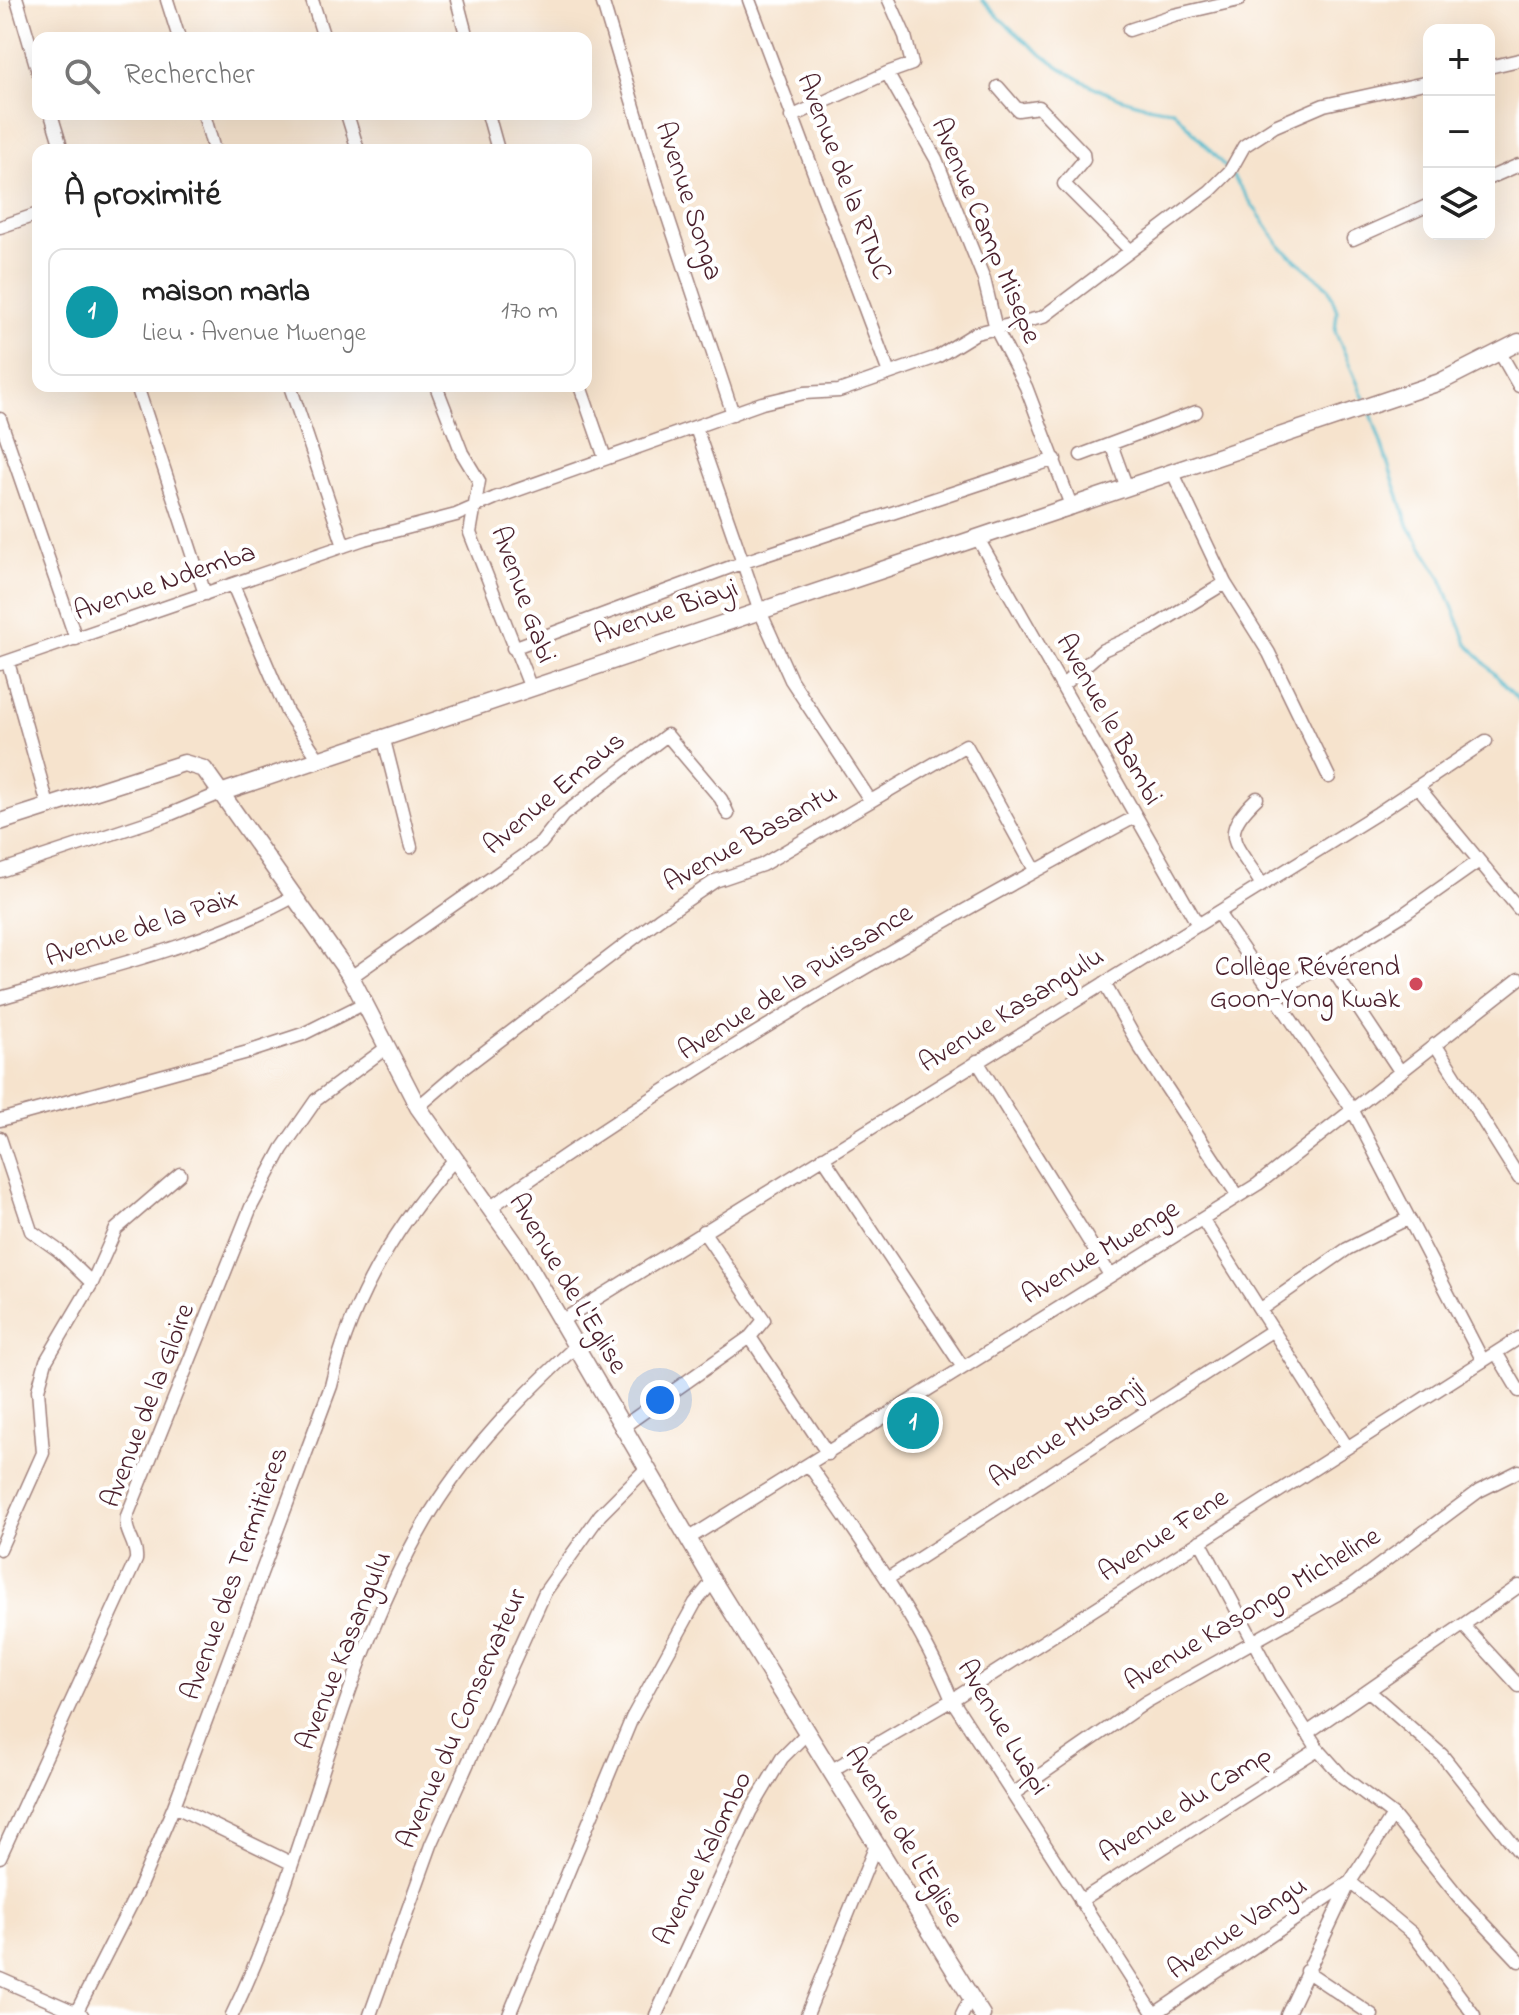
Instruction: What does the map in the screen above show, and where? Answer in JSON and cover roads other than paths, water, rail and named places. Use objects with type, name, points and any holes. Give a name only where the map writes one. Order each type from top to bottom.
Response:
[{"type":"street","points":[[17,0],[32,51]]},
{"type":"street","points":[[167,0],[177,32]]},
{"type":"street","points":[[312,0],[322,32]]},
{"type":"street","points":[[457,0],[465,32]]},
{"type":"street","name":"Avenue Songa","points":[[602,0],[652,169],[733,414]]},
{"type":"street","name":"Avenue de la RTNC","points":[[749,0],[889,373]]},
{"type":"street","points":[[791,117],[887,73],[907,68],[912,56],[889,0]]},
{"type":"street","points":[[1129,30],[1174,15],[1239,0]]},
{"type":"street","points":[[1495,66],[1519,60]]},
{"type":"street","name":"Avenue Camp Misepe","points":[[887,73],[936,159],[984,279],[996,329],[1026,387],[1072,508]]},
{"type":"street","name":"Avenue Ndemba","points":[[4,663],[344,546],[474,508],[774,399],[839,391],[937,357],[969,336],[1043,317],[1210,191],[1230,171],[1244,146],[1275,126],[1324,105],[1423,83]]},
{"type":"street","points":[[998,87],[1018,110],[1039,107],[1083,153],[1084,160],[1063,181],[1064,184],[1130,250]]},
{"type":"street","points":[[53,120],[60,144]]},
{"type":"street","points":[[206,120],[212,144]]},
{"type":"street","points":[[349,120],[356,144]]},
{"type":"street","points":[[490,120],[496,144]]},
{"type":"street","points":[[1495,175],[1519,165]]},
{"type":"street","points":[[1353,239],[1423,208]]},
{"type":"street","points":[[0,227],[32,216]]},
{"type":"street","name":"Avenue Biayi","points":[[223,792],[530,686],[1072,508],[1172,471],[1440,382],[1519,342]]},
{"type":"street","points":[[1499,351],[1519,386]]},
{"type":"street","points":[[139,392],[205,594]]},
{"type":"street","points":[[292,392],[344,546]]},
{"type":"street","name":"Avenue Gabi","points":[[438,392],[462,453],[479,481],[470,533],[530,686]]},
{"type":"street","points":[[582,392],[605,458]]},
{"type":"street","points":[[1081,455],[1196,412]]},
{"type":"street","points":[[0,419],[76,639]]},
{"type":"street","points":[[696,428],[759,609],[803,703],[870,800]]},
{"type":"street","points":[[1111,444],[1127,488]]},
{"type":"street","points":[[513,648],[744,562],[1055,459]]},
{"type":"street","points":[[1172,471],[1225,583],[1269,653],[1329,777]]},
{"type":"street","name":"Avenue le Bambi","points":[[977,537],[1064,684],[1135,817],[1198,925]]},
{"type":"street","points":[[1064,684],[1103,650],[1150,629],[1225,583]]},
{"type":"street","points":[[233,585],[287,712],[318,758]]},
{"type":"street","points":[[4,663],[48,805]]},
{"type":"street","name":"Avenue Emaus","points":[[351,977],[541,843],[563,815],[667,735],[721,799],[728,814]]},
{"type":"street","points":[[383,736],[411,847]]},
{"type":"street","name":"Avenue Kasangulu","points":[[561,1321],[1419,788],[1486,741]]},
{"type":"street","name":"Avenue Basantu","points":[[418,1107],[461,1070],[659,919],[715,881],[762,865],[968,745],[1035,870]]},
{"type":"street","points":[[0,822],[190,762],[204,769],[223,792],[166,816],[0,871]]},
{"type":"street","points":[[1419,788],[1519,909]]},
{"type":"street","name":"Avenue de L'Eglise","points":[[223,792],[351,977],[418,1107],[491,1207],[713,1581],[982,2015]]},
{"type":"street","points":[[1257,798],[1237,817],[1232,828],[1234,839],[1262,885]]},
{"type":"street","name":"Avenue de la Puissance","points":[[491,1207],[656,1098],[955,913],[1135,817]]},
{"type":"street","points":[[1273,995],[1401,916],[1479,861]]},
{"type":"street","name":"Avenue de la Paix","points":[[0,998],[196,942],[245,924],[295,896]]},
{"type":"street","points":[[1218,913],[1352,1109],[1483,1361]]},
{"type":"street","points":[[1327,961],[1400,1071]]},
{"type":"street","name":"Avenue Mwenge","points":[[688,1539],[828,1454],[962,1366],[1203,1220],[1286,1164],[1400,1071],[1518,981]]},
{"type":"street","points":[[1104,983],[1141,1049],[1238,1196]]},
{"type":"street","points":[[0,1120],[275,1043],[303,1034],[365,1003]]},
{"type":"street","points":[[1435,1044],[1519,1178]]},
{"type":"street","name":"Avenue de la Gloire","points":[[0,1857],[136,1560],[136,1549],[126,1527],[127,1516],[251,1207],[288,1139],[316,1100],[386,1048]]},
{"type":"street","points":[[977,1061],[1110,1275]]},
{"type":"street","points":[[0,1138],[31,1231],[59,1251],[92,1283]]},
{"type":"street","points":[[823,1157],[962,1366]]},
{"type":"street","name":"Avenue des Termitières","points":[[78,2014],[137,1893],[174,1806],[331,1386],[347,1325],[422,1196],[455,1159]]},
{"type":"street","points":[[0,1549],[43,1453],[39,1377],[92,1283],[116,1229],[180,1174]]},
{"type":"street","points":[[1261,1309],[1347,1249],[1407,1219]]},
{"type":"street","points":[[1203,1220],[1347,1447]]},
{"type":"street","points":[[621,1428],[750,1337],[764,1320],[703,1231]]},
{"type":"street","name":"Avenue Musanji","points":[[887,1579],[1273,1330]]},
{"type":"street","points":[[750,1337],[828,1454]]},
{"type":"street","name":"Avenue Fene","points":[[832,1770],[952,1700],[1519,1338]]},
{"type":"street","name":"Avenue Kasangulu","points":[[232,2015],[379,1622],[426,1521],[482,1443],[527,1392],[575,1347]]},
{"type":"street","points":[[1497,1354],[1519,1391]]},
{"type":"street","name":"Avenue Luapi","points":[[809,1465],[887,1579],[939,1669],[952,1700],[1153,2015]]},
{"type":"street","name":"Avenue du Conservateur","points":[[370,2015],[431,1845],[545,1592],[600,1515],[646,1469]]},
{"type":"street","name":"Avenue Kasongo Micheline","points":[[1013,1794],[1146,1702],[1252,1639],[1350,1587],[1479,1491],[1519,1471]]},
{"type":"street","points":[[1200,1541],[1252,1639],[1318,1749],[1343,1777],[1393,1815],[1458,1896],[1519,1961]]},
{"type":"street","points":[[509,2015],[632,1718],[688,1615],[713,1581]]},
{"type":"street","points":[[1307,1733],[1519,1586]]},
{"type":"street","points":[[1464,1626],[1519,1686]]},
{"type":"street","points":[[1370,1692],[1442,1755],[1519,1852]]},
{"type":"street","name":"Avenue Kalombo","points":[[656,2015],[750,1812],[782,1758],[808,1732]]},
{"type":"street","name":"Avenue du Camp","points":[[1080,1901],[1318,1749]]},
{"type":"street","points":[[174,1806],[291,1863]]},
{"type":"street","points":[[1287,2015],[1350,1882],[1393,1815]]},
{"type":"street","points":[[807,2015],[876,1845]]},
{"type":"street","points":[[1350,1882],[1413,1934],[1474,2015]]},
{"type":"street","name":"Avenue Vangu","points":[[1153,2015],[1350,1882]]},
{"type":"street","points":[[1306,1971],[1372,2015]]},
{"type":"street","points":[[0,1979],[78,2014]]},
{"type":"street","points":[[962,2015],[971,1997]]},
{"type":"waterway","points":[[982,0],[1023,39],[1068,73],[1118,97],[1173,110],[1227,169]]},
{"type":"waterway","points":[[1232,175],[1281,247],[1328,287],[1337,311],[1335,331],[1366,403]]},
{"type":"waterway","points":[[1371,413],[1409,527],[1440,576],[1467,643],[1519,701]]},
{"type":"place","name":"Collège Révérend Goon-Yong Kwak","points":[[1416,984]]},
{"type":"place","name":"maison marla","points":[[913,1423]]}]
